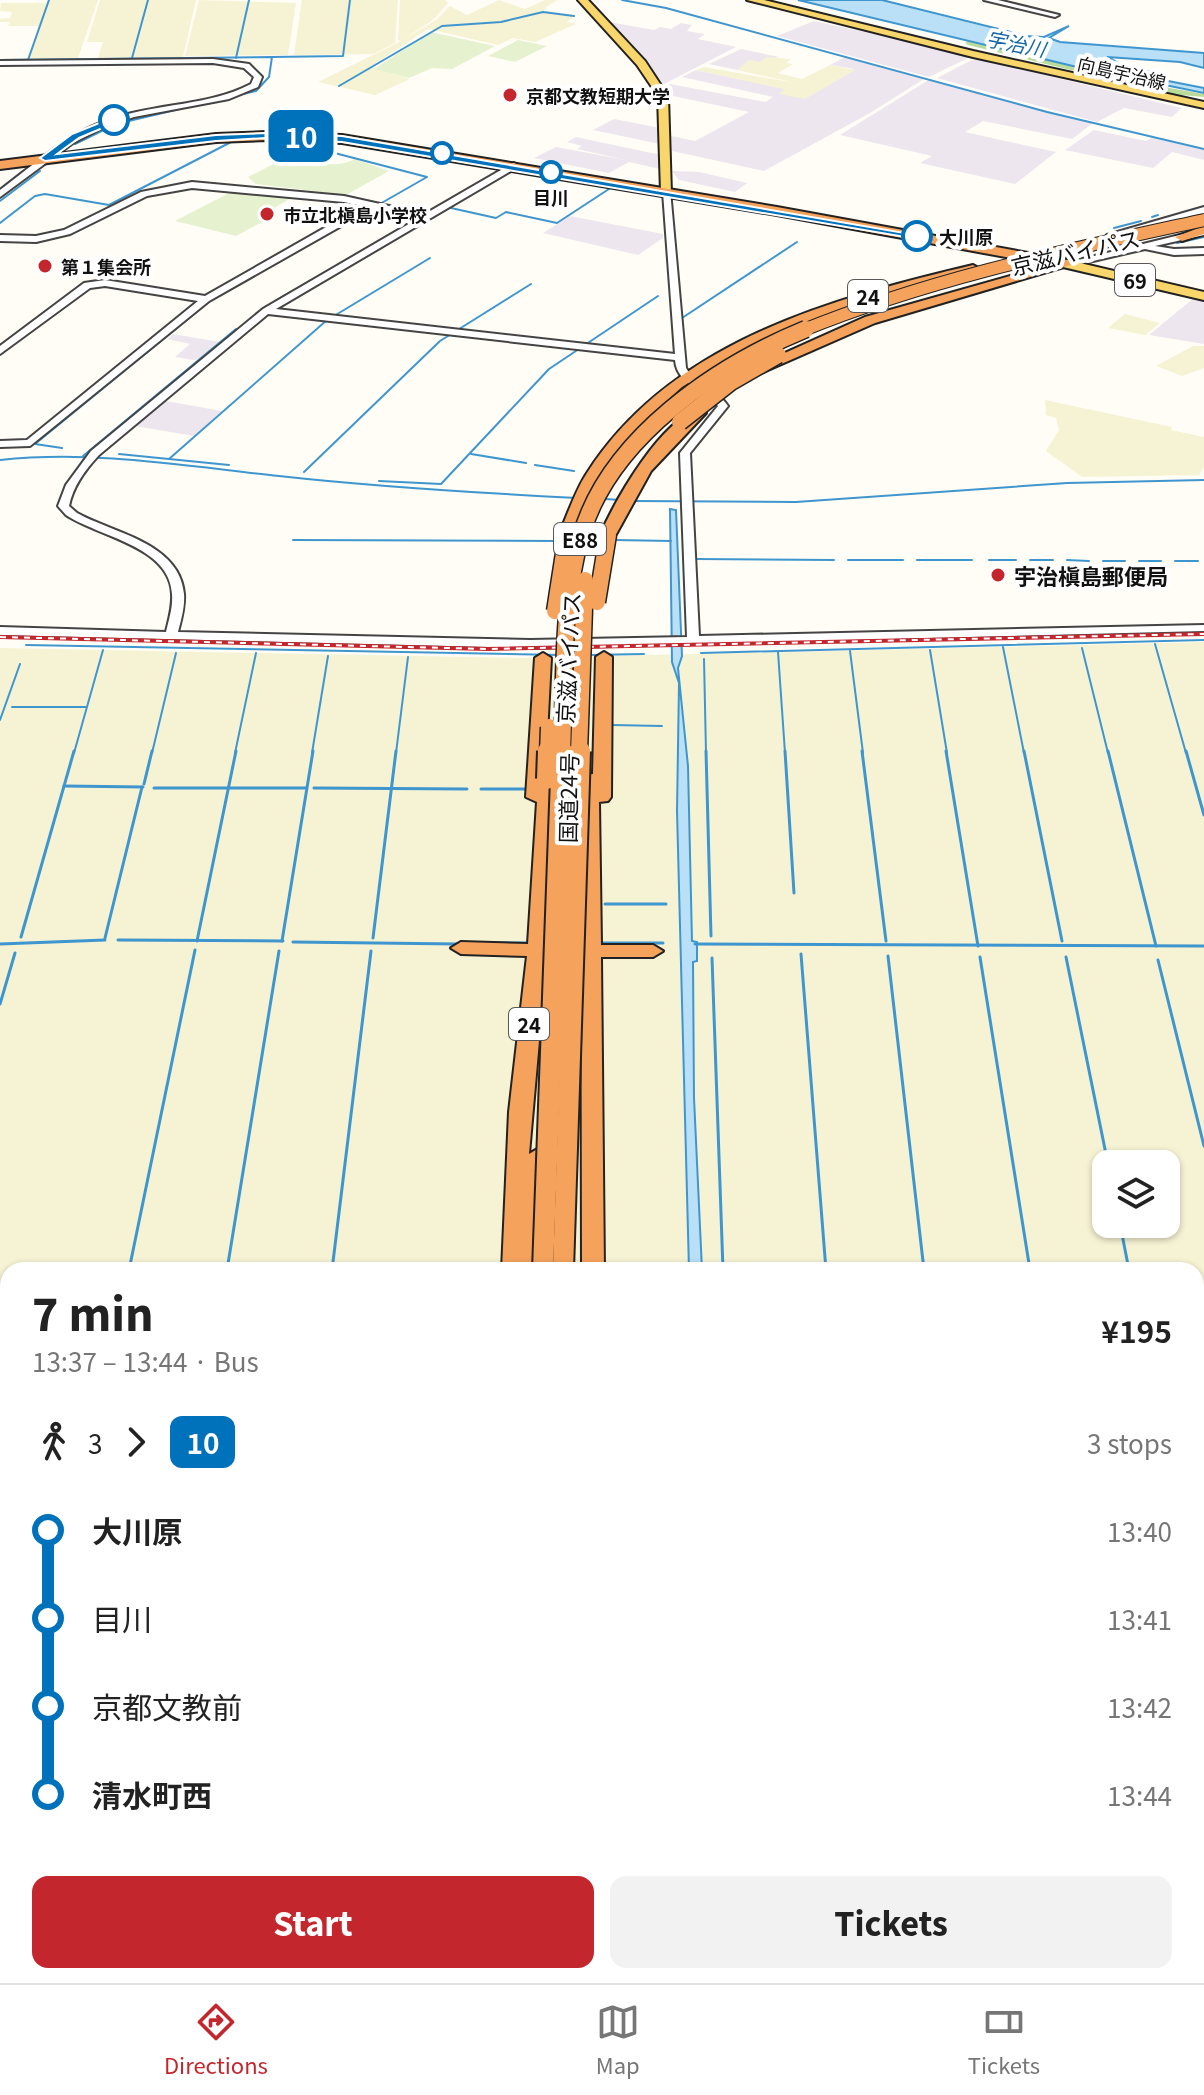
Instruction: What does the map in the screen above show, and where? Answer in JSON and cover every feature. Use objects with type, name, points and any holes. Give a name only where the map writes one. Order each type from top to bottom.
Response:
[{"type":"highway","name":"国道24号","points":[[0,163],[209,139],[294,136],[381,143],[667,192],[993,257],[1032,256],[1067,264]]},
{"type":"highway","points":[[1108,236],[1204,221]]},
{"type":"highway","points":[[1174,238],[1204,221]]},
{"type":"highway","name":"京滋バイパス","points":[[543,1262],[567,624],[585,497],[664,414],[727,368],[784,337],[849,311],[919,289],[1204,221]]},
{"type":"highway","name":"京滋バイパス","points":[[563,1262],[583,910],[582,623],[600,538],[615,487],[645,445],[696,399],[774,350],[837,321],[920,294],[1204,221]]},
{"type":"highway","name":"国道24号","points":[[513,1262],[520,1112],[540,912],[555,608],[567,534],[604,458],[636,420],[686,380],[736,350],[788,325],[993,257]]},
{"type":"highway","name":"国道24号","points":[[593,1262],[592,951],[583,910],[600,538],[662,447],[718,398],[764,368],[823,338],[890,313],[1067,264]]},
{"type":"highway","points":[[600,538],[614,499],[640,463],[680,422],[753,368],[806,340],[915,300],[977,287]]},
{"type":"highway","points":[[585,497],[655,405],[691,380],[774,336],[894,288]]},
{"type":"highway","points":[[581,1262],[587,1044],[583,910],[601,869],[604,657]]},
{"type":"highway","points":[[540,912],[531,870],[543,658]]},
{"type":"highway","points":[[461,948],[537,950]]},
{"type":"highway","points":[[592,951],[653,951]]},
{"type":"highway","points":[[528,1262],[551,1044]]},
{"type":"main road","points":[[583,0],[641,63],[663,96],[667,192]]},
{"type":"main road","name":"向島宇治線","points":[[752,0],[978,55],[1204,105]]},
{"type":"main road","points":[[1100,256],[1093,263],[1104,273]]},
{"type":"main road","name":"69","points":[[1067,264],[1204,296]]},
{"type":"street","points":[[988,0],[1055,15]]},
{"type":"street","points":[[0,63],[213,61],[246,66],[258,75],[255,85],[243,91],[99,125],[75,136],[0,194]]},
{"type":"street","points":[[171,635],[179,596],[177,582],[163,561],[150,551],[74,516],[63,506],[65,496],[92,456],[266,311],[513,166]]},
{"type":"street","points":[[0,238],[36,239],[67,232],[144,194],[181,186],[333,197],[428,217]]},
{"type":"street","points":[[667,192],[681,358],[686,380],[718,398],[723,406],[685,453],[693,638]]},
{"type":"street","points":[[0,444],[30,443],[206,299],[376,205]]},
{"type":"street","points":[[1032,256],[1108,236],[1204,221]]},
{"type":"street","points":[[1067,264],[1174,238]]},
{"type":"street","points":[[1174,238],[1167,248],[1184,252]]},
{"type":"street","points":[[1135,247],[1204,251]]},
{"type":"street","points":[[0,351],[87,285],[105,283],[206,299]]},
{"type":"street","points":[[266,311],[681,358]]},
{"type":"street","points":[[0,631],[518,644],[1204,628]]},
{"type":"shaded area","points":[[50,0],[98,0],[78,58],[27,58],[40,26],[8,26],[10,22],[0,22],[0,19],[10,18],[12,12],[0,11],[1,3],[48,3]]},
{"type":"shaded area","points":[[100,0],[196,0],[183,57],[98,58],[103,42],[87,42]]},
{"type":"shaded area","points":[[199,0],[296,3],[288,55],[185,56]]},
{"type":"shaded area","points":[[302,0],[398,0],[395,43],[373,54],[294,55]]},
{"type":"shaded area","points":[[400,0],[445,0],[448,3],[433,20],[402,40],[436,20],[450,6],[467,15],[499,0],[525,9],[545,0],[557,0],[543,13],[574,16],[567,22],[576,24],[535,42],[513,38],[498,45],[428,29],[370,67],[410,79],[375,95],[318,82],[401,41],[398,40]]},
{"type":"shaded area","points":[[814,21],[970,57],[929,77],[777,36]]},
{"type":"shaded area","points":[[609,22],[654,30],[660,27],[671,29],[681,23],[692,25],[687,31],[705,34],[698,39],[736,47],[664,84]]},
{"type":"shaded area","points":[[741,49],[779,57],[737,70],[709,64]]},
{"type":"shaded area","points":[[767,57],[791,59],[786,63],[793,64],[778,73],[802,79],[830,65],[855,70],[805,99],[779,94],[784,89],[696,70],[704,67],[796,83],[737,70],[749,60],[760,62]]},
{"type":"shaded area","points":[[845,57],[924,79],[870,113],[764,171],[672,151],[671,136],[695,141],[749,112],[668,95],[664,87],[670,84],[766,102],[773,97],[682,77],[696,70],[786,89],[854,69],[830,65]]},
{"type":"shaded area","points":[[972,60],[983,60],[1182,108],[1172,117],[1124,108],[1097,122],[937,78]]},
{"type":"shaded area","points":[[930,79],[1093,123],[1072,139],[983,121],[965,132],[1056,152],[1015,184],[920,163],[932,156],[840,135]]},
{"type":"shaded area","points":[[614,119],[660,128],[660,144],[593,130]]},
{"type":"shaded area","points":[[1094,130],[1146,141],[1153,137],[1204,150],[1204,160],[1172,152],[1153,168],[1065,150]]},
{"type":"shaded area","points":[[576,137],[661,155],[660,169],[629,162],[609,173],[534,158],[556,147],[626,160],[577,149],[582,146],[567,142]]},
{"type":"shaded area","points":[[672,171],[699,172],[747,183],[735,192],[679,180]]},
{"type":"shaded area","points":[[570,216],[663,234],[663,238],[638,255],[543,233]]},
{"type":"shaded area","points":[[1195,297],[1204,300],[1204,344],[1149,335]]},
{"type":"shaded area","points":[[1125,314],[1160,323],[1145,335],[1108,328]]},
{"type":"shaded area","points":[[173,334],[220,342],[199,359],[175,357],[190,344],[167,339]]},
{"type":"shaded area","points":[[1193,346],[1204,346],[1204,368],[1182,376],[1156,366]]},
{"type":"shaded area","points":[[1045,400],[1172,427],[1171,430],[1204,437],[1204,467],[1199,475],[1082,477],[1046,451],[1059,430],[1056,418],[1046,415]]},
{"type":"shaded area","points":[[166,401],[222,411],[194,436],[135,426]]},
{"type":"shaded area","points":[[1204,642],[1204,1262],[0,1262],[0,648],[525,658]]},
{"type":"green space","points":[[431,32],[495,46],[452,69],[432,68],[409,78],[374,69]]},
{"type":"green space","points":[[518,40],[547,46],[515,62],[488,56]]},
{"type":"green space","points":[[968,41],[1152,85],[1204,94],[1204,97],[1169,94],[1114,78],[968,45],[965,43]]},
{"type":"green space","points":[[289,156],[331,164],[355,159],[389,171],[346,195],[256,184],[248,177]]},
{"type":"green space","points":[[231,192],[293,197],[257,218],[264,221],[236,236],[175,221]]},
{"type":"water","name":"宇治川","points":[[798,0],[882,0],[1027,36],[1044,37],[1069,26],[1049,38],[1060,42],[1204,53],[1204,68],[1180,62],[1107,57],[1120,64],[1167,76],[1145,74],[1148,77],[1204,88],[1204,93],[1077,67]]},
{"type":"water","points":[[670,509],[676,510],[682,656],[678,668],[688,766],[692,941],[697,942],[697,961],[693,962],[694,1098],[702,1262],[689,1262],[677,811],[679,683],[672,662]]},
{"type":"waterway","points":[[28,60],[49,0]]},
{"type":"waterway","points":[[132,58],[148,0]]},
{"type":"waterway","points":[[236,57],[249,0]]},
{"type":"waterway","points":[[272,57],[343,56],[350,0]]},
{"type":"waterway","points":[[622,0],[666,8],[1047,112],[1204,149]]},
{"type":"waterway","points":[[339,86],[442,26],[501,22],[543,12],[574,16]]},
{"type":"waterway","points":[[28,60],[236,57]]},
{"type":"waterway","points":[[236,57],[272,57]]},
{"type":"waterway","points":[[75,144],[116,124],[256,91],[269,77],[272,57]]},
{"type":"waterway","points":[[0,60],[28,60]]},
{"type":"waterway","points":[[0,223],[35,196],[45,194],[109,205],[233,141]]},
{"type":"waterway","points":[[300,144],[427,177],[378,205]]},
{"type":"waterway","points":[[0,201],[40,171]]},
{"type":"waterway","points":[[451,208],[496,218],[506,212],[557,223],[612,187]]},
{"type":"waterway","points":[[1152,217],[1158,215]]},
{"type":"waterway","points":[[1114,228],[1141,221]]},
{"type":"waterway","points":[[1177,243],[1204,237]]},
{"type":"waterway","points":[[682,318],[797,242]]},
{"type":"waterway","points":[[334,316],[430,258]]},
{"type":"waterway","points":[[275,301],[349,259]]},
{"type":"waterway","points":[[62,448],[35,444],[211,300],[257,274]]},
{"type":"waterway","points":[[304,472],[440,341],[531,284]]},
{"type":"waterway","points":[[379,481],[441,484],[549,369],[658,296]]},
{"type":"waterway","points":[[169,459],[327,320]]},
{"type":"waterway","points":[[83,456],[236,329]]},
{"type":"waterway","points":[[119,454],[169,459]]},
{"type":"waterway","points":[[471,454],[526,463]]},
{"type":"waterway","points":[[0,460],[105,458],[353,483],[577,498]]},
{"type":"waterway","points":[[169,459],[229,465]]},
{"type":"waterway","points":[[535,465],[574,471]]},
{"type":"waterway","points":[[633,501],[796,502],[1067,483],[1204,480]]},
{"type":"waterway","points":[[605,499],[621,500]]},
{"type":"waterway","points":[[293,540],[559,541]]},
{"type":"waterway","points":[[615,540],[671,541]]},
{"type":"waterway","points":[[696,559],[834,560]]},
{"type":"waterway","points":[[848,560],[903,560]]},
{"type":"waterway","points":[[917,560],[972,560]]},
{"type":"waterway","points":[[989,560],[1016,560]]},
{"type":"waterway","points":[[1030,560],[1053,560]]},
{"type":"waterway","points":[[1067,560],[1089,561]]},
{"type":"waterway","points":[[1103,561],[1125,561]]},
{"type":"waterway","points":[[1139,561],[1161,561]]},
{"type":"waterway","points":[[1175,561],[1198,561]]},
{"type":"waterway","points":[[701,653],[1204,640]]},
{"type":"waterway","points":[[1155,644],[1186,753]]},
{"type":"waterway","points":[[26,645],[560,655]]},
{"type":"waterway","points":[[1003,647],[1024,753]]},
{"type":"waterway","points":[[1082,648],[1108,753]]},
{"type":"waterway","points":[[74,753],[103,650]]},
{"type":"waterway","points":[[930,650],[947,753]]},
{"type":"waterway","points":[[850,651],[863,753]]},
{"type":"waterway","points":[[778,652],[785,753]]},
{"type":"waterway","points":[[152,753],[176,653]]},
{"type":"waterway","points":[[235,753],[256,653]]},
{"type":"waterway","points":[[588,655],[644,654]]},
{"type":"waterway","points":[[312,753],[328,656]]},
{"type":"waterway","points":[[396,753],[408,657]]},
{"type":"waterway","points":[[704,659],[706,753]]},
{"type":"waterway","points":[[0,720],[20,664]]},
{"type":"waterway","points":[[12,707],[86,707]]},
{"type":"waterway","points":[[612,725],[662,726]]},
{"type":"waterway","points":[[64,786],[74,751]]},
{"type":"waterway","points":[[144,784],[152,751]]},
{"type":"waterway","points":[[228,788],[236,751]]},
{"type":"waterway","points":[[282,941],[313,751]]},
{"type":"waterway","points":[[391,789],[396,751]]},
{"type":"waterway","points":[[706,751],[711,936]]},
{"type":"waterway","points":[[785,751],[794,893]]},
{"type":"waterway","points":[[862,751],[886,941]]},
{"type":"waterway","points":[[946,751],[978,945]]},
{"type":"waterway","points":[[1024,751],[1062,941]]},
{"type":"waterway","points":[[1108,751],[1156,946]]},
{"type":"waterway","points":[[1186,751],[1204,815]]},
{"type":"waterway","points":[[21,937],[64,786]]},
{"type":"waterway","points":[[64,786],[143,787]]},
{"type":"waterway","points":[[105,938],[142,787]]},
{"type":"waterway","points":[[154,788],[228,788]]},
{"type":"waterway","points":[[197,940],[228,788]]},
{"type":"waterway","points":[[228,788],[306,788]]},
{"type":"waterway","points":[[314,788],[391,789]]},
{"type":"waterway","points":[[373,938],[391,789]]},
{"type":"waterway","points":[[391,789],[467,789]]},
{"type":"waterway","points":[[481,789],[527,789]]},
{"type":"waterway","points":[[605,904],[666,904]]},
{"type":"waterway","points":[[0,944],[105,940]]},
{"type":"waterway","points":[[118,940],[197,940]]},
{"type":"waterway","points":[[197,940],[282,941]]},
{"type":"waterway","points":[[293,942],[457,944]]},
{"type":"waterway","points":[[495,943],[528,943]]},
{"type":"waterway","points":[[602,943],[663,943]]},
{"type":"waterway","points":[[695,944],[978,945]]},
{"type":"waterway","points":[[978,945],[1156,946]]},
{"type":"waterway","points":[[1156,946],[1204,946]]},
{"type":"waterway","points":[[131,1262],[195,950]]},
{"type":"waterway","points":[[228,1262],[279,951]]},
{"type":"waterway","points":[[333,1262],[371,951]]},
{"type":"waterway","points":[[0,1004],[15,953]]},
{"type":"waterway","points":[[801,954],[825,1262]]},
{"type":"waterway","points":[[888,956],[923,1262]]},
{"type":"waterway","points":[[980,957],[1029,1262]]},
{"type":"waterway","points":[[1066,957],[1105,1150]]},
{"type":"waterway","points":[[712,958],[723,1262]]},
{"type":"waterway","points":[[1158,960],[1204,1146]]},
{"type":"waterway","points":[[1123,1238],[1127,1262]]},
{"type":"railway","points":[[0,637],[488,649],[1204,634]]},
{"type":"bus line","name":"10","points":[[114,120],[75,136],[45,158],[216,138],[305,136],[342,139],[381,143],[917,236]]},
{"type":"place","name":"京都文教短期大学","points":[[510,95]]},
{"type":"place","name":"目川","points":[[551,172]]},
{"type":"place","name":"市立北槇島小学校","points":[[267,214]]},
{"type":"place","name":"大川原","points":[[917,236]]},
{"type":"place","name":"第１集会所","points":[[45,266]]},
{"type":"place","name":"宇治槇島郵便局","points":[[998,575]]}]
